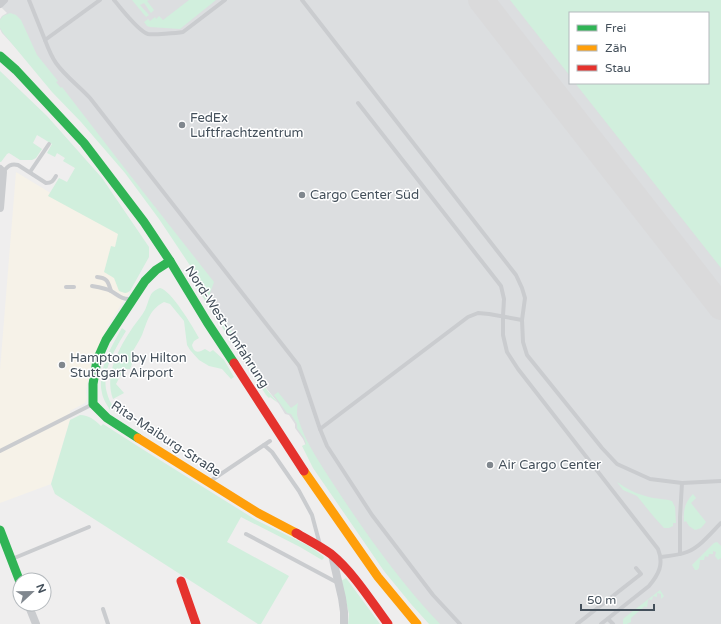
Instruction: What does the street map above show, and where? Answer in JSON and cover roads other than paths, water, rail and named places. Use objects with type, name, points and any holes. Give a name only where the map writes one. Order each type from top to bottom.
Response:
[{"type":"main road","name":"Nord-West-Umfahrung","points":[[0,56],[16,70],[84,143],[144,222],[312,483],[374,571],[417,624]]},
{"type":"main road","name":"Rita-Maiburg-Straße","points":[[170,261],[156,270],[145,281],[106,340],[97,360],[92,384],[93,404],[106,418],[258,513],[321,547],[332,555],[362,587],[388,624]]},
{"type":"main road","points":[[0,530],[16,572]]},
{"type":"main road","points":[[181,582],[196,624]]},
{"type":"street","points":[[0,4],[4,0]]},
{"type":"street","points":[[0,208],[2,170]]},
{"type":"street","points":[[332,555],[342,598],[344,624]]},
{"type":"street","points":[[31,612],[36,624]]},
{"type":"lane","points":[[29,0],[51,55],[57,64],[63,72],[90,98],[300,366],[327,446],[372,515],[433,595],[460,624]]},
{"type":"lane","points":[[45,40],[100,0]]},
{"type":"lane","points":[[114,0],[139,29],[148,34],[176,34],[183,32],[225,0]]},
{"type":"lane","points":[[302,0],[516,275],[525,298],[522,320],[523,342],[527,355],[602,448],[617,464],[650,479],[682,483],[721,481]]},
{"type":"lane","points":[[358,102],[501,286],[504,299],[503,335],[507,352],[518,369],[658,549],[661,562],[659,571],[655,578],[649,586],[602,624]]},
{"type":"lane","points":[[30,172],[48,144]]},
{"type":"lane","points":[[2,170],[15,164],[46,183],[53,181],[56,176]]},
{"type":"lane","points":[[97,277],[104,278],[107,281],[111,291]]},
{"type":"lane","points":[[92,286],[105,288],[126,300],[134,299]]},
{"type":"lane","points":[[66,287],[74,287]]},
{"type":"lane","points":[[320,429],[468,317],[478,313],[522,320]]},
{"type":"lane","points":[[0,451],[93,404]]},
{"type":"lane","points":[[209,482],[270,441]]},
{"type":"lane","points":[[264,445],[272,452],[299,491],[312,515],[321,547]]},
{"type":"lane","points":[[680,554],[682,483]]},
{"type":"lane","points":[[661,557],[680,554],[692,550],[721,523]]},
{"type":"lane","points":[[11,559],[89,527]]},
{"type":"lane","points":[[246,534],[338,584]]},
{"type":"lane","points":[[577,624],[641,574],[636,568]]},
{"type":"lane","points":[[103,609],[108,624]]},
{"type":"lane","points":[[608,619],[613,624]]},
{"type":"place","name":"FedEx Luftfrachtzentrum","points":[[182,125]]},
{"type":"place","name":"Cargo Center Süd","points":[[302,195]]},
{"type":"place","name":"Hampton by Hilton Stuttgart Airport","points":[[62,365]]},
{"type":"place","name":"Air Cargo Center","points":[[490,465]]}]
